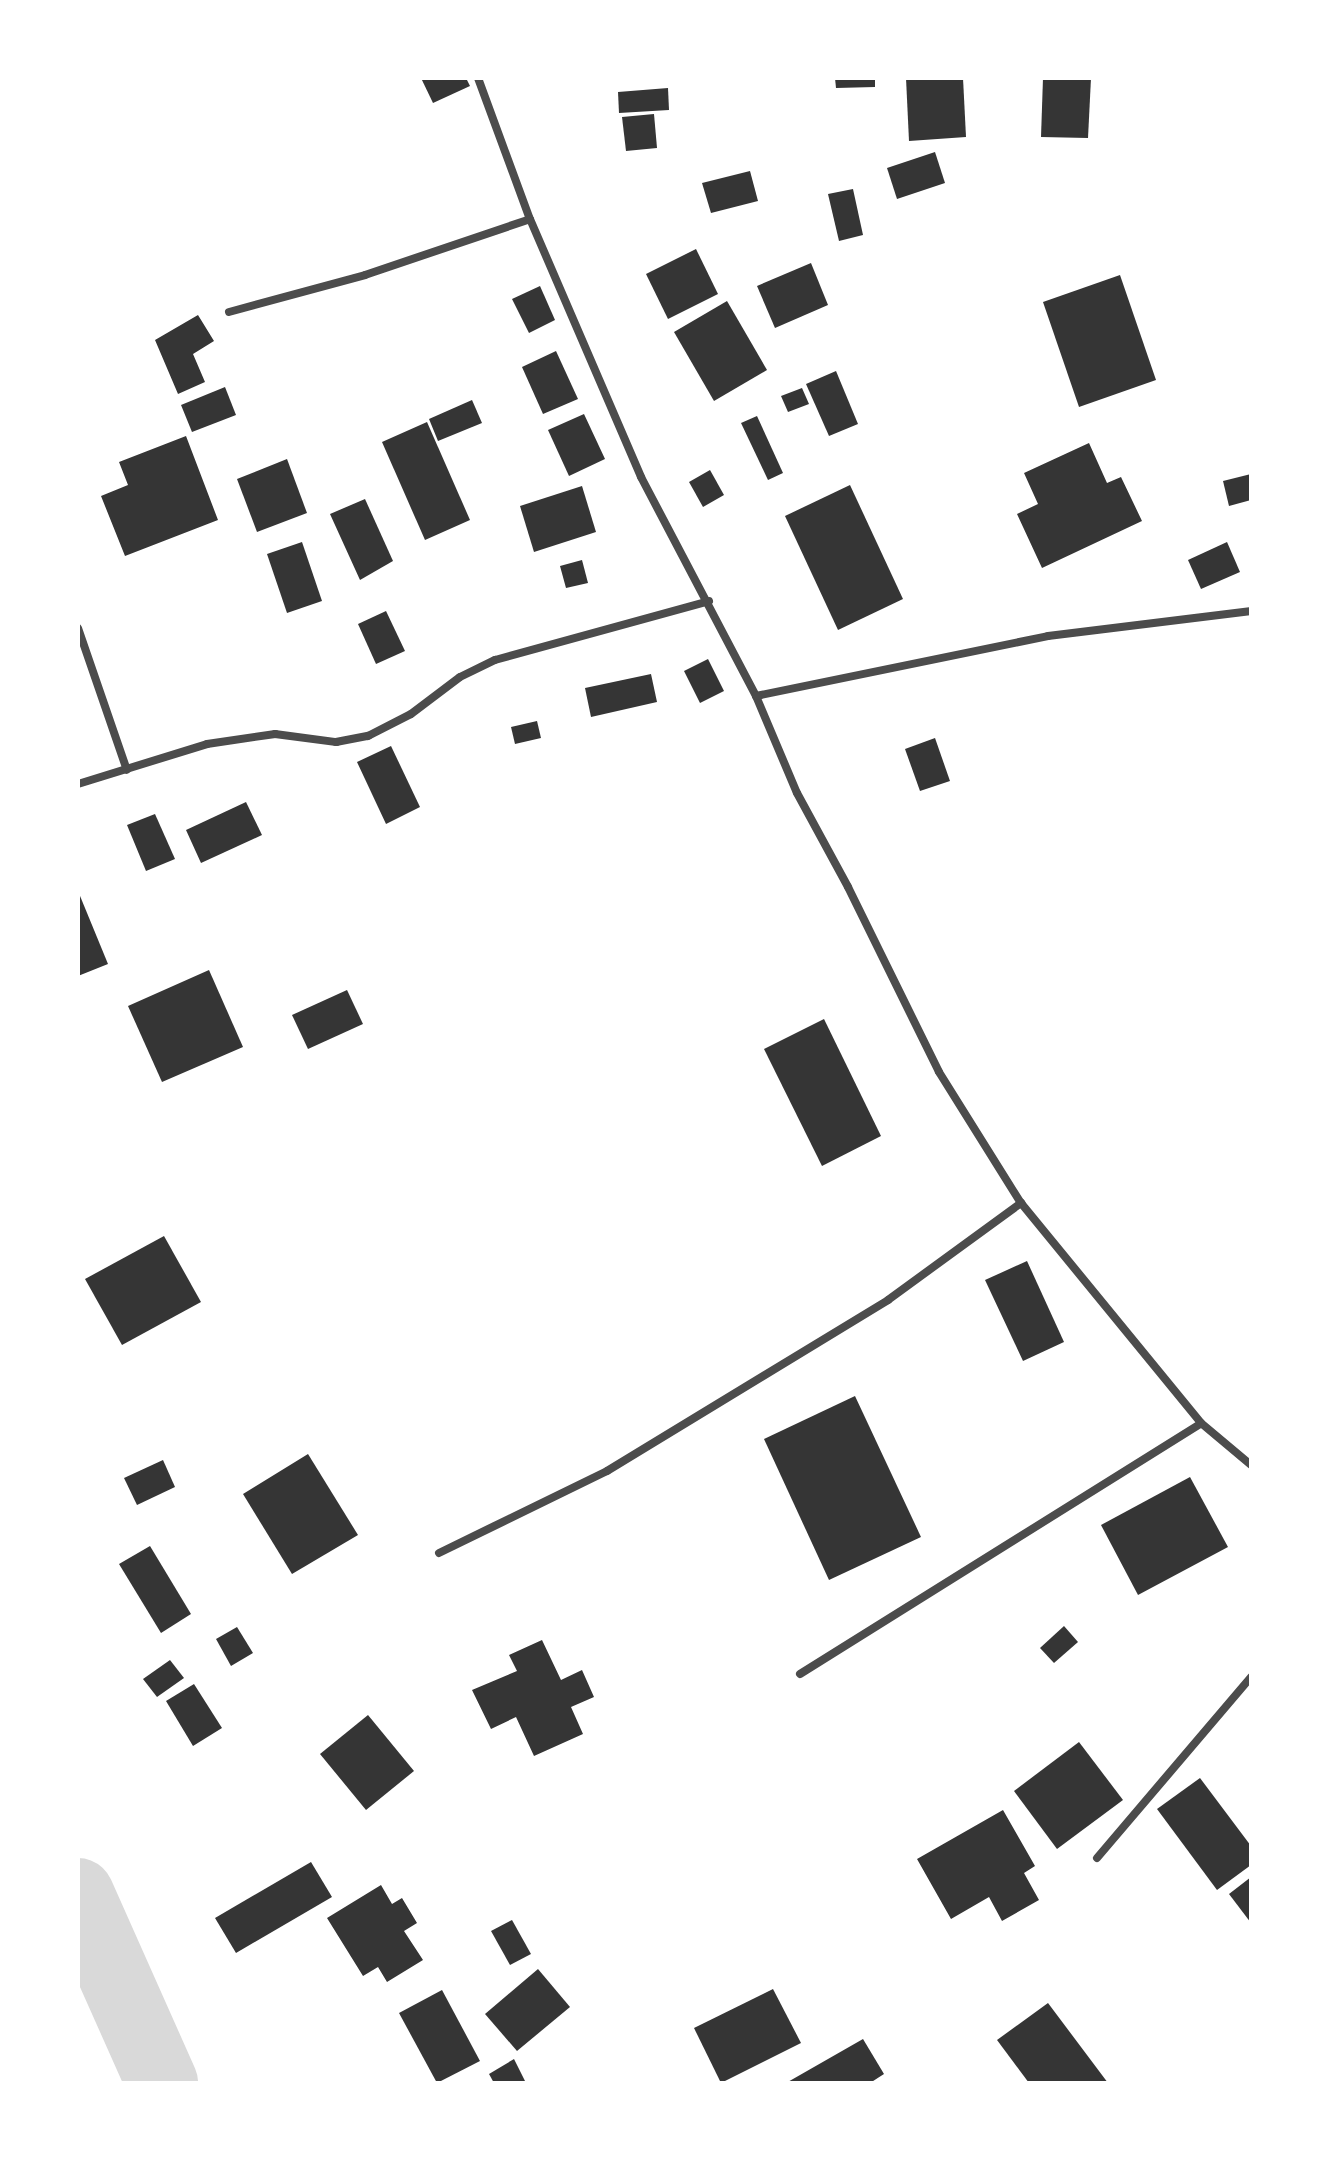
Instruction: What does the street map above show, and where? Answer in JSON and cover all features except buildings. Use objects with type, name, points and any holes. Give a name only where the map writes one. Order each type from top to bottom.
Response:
[{"type":"street","points":[[478,78],[530,219],[641,477],[709,601],[756,696],[797,793],[848,887],[939,1072],[1021,1203],[1201,1423],[1251,1465]]},
{"type":"street","points":[[229,312],[365,275],[530,219]]},
{"type":"street","points":[[78,784],[207,744],[275,734],[336,742],[368,736],[411,714],[460,677],[495,660],[709,601]]},
{"type":"street","points":[[756,696],[1048,636],[1251,611]]},
{"type":"street","points":[[78,628],[127,770]]},
{"type":"street","points":[[439,1553],[607,1471],[888,1300],[1021,1203]]},
{"type":"street","points":[[800,1674],[1201,1423]]},
{"type":"street","points":[[1097,1858],[1251,1677]]},
{"type":"waterway","points":[[78,1894],[162,2083]]}]
